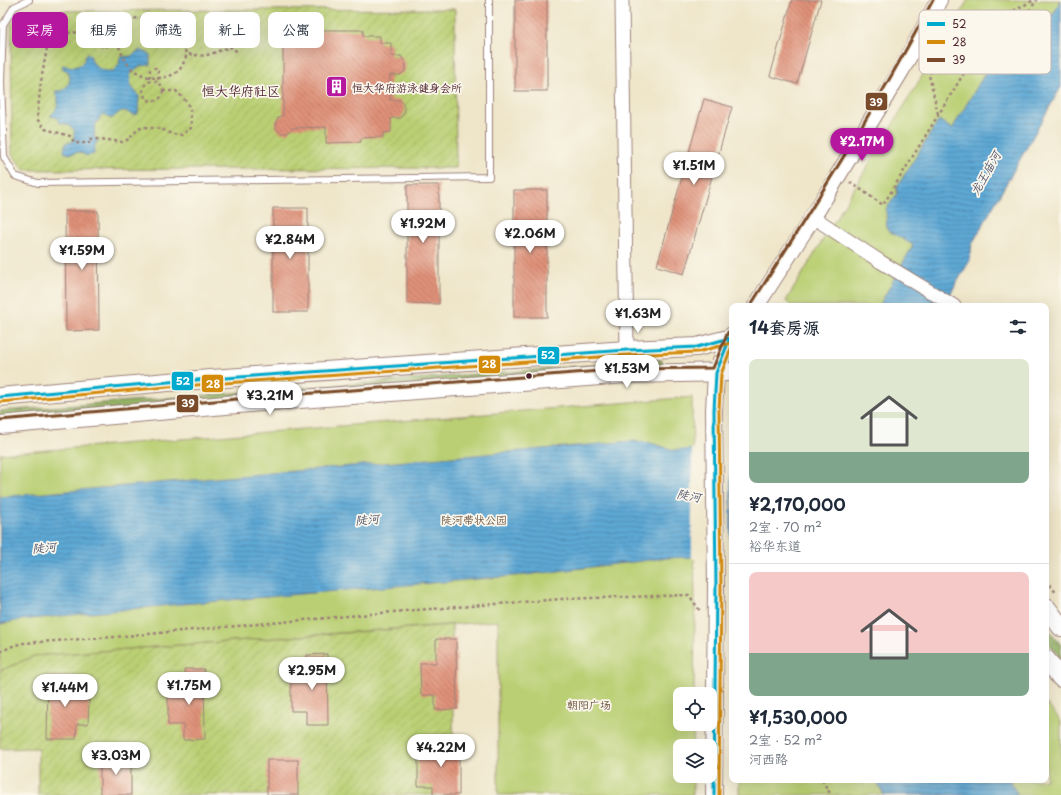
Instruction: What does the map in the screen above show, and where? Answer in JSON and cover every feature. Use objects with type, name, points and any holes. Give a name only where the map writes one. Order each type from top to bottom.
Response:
[{"type":"main road","points":[[0,397],[168,382],[627,350],[697,347],[729,338]]},
{"type":"main road","points":[[0,425],[236,404],[619,374],[724,372]]},
{"type":"main road","points":[[1049,611],[1061,627]]},
{"type":"main road","points":[[1049,663],[1061,678]]},
{"type":"street","points":[[622,0],[627,350]]},
{"type":"street","points":[[934,10],[939,0]]},
{"type":"street","points":[[758,303],[813,217],[919,37]]},
{"type":"street","points":[[813,217],[949,303]]},
{"type":"street","points":[[714,795],[716,586],[714,410],[729,347]]},
{"type":"lane","points":[[29,0],[14,6],[3,25],[1,113],[4,157],[15,176],[38,183],[489,177],[489,0]]},
{"type":"path","points":[[1029,10],[1035,0]]},
{"type":"path","points":[[1016,10],[1035,0]]},
{"type":"path","points":[[132,21],[151,15],[170,18],[177,38],[188,54],[209,55],[232,46],[238,53]]},
{"type":"path","points":[[47,48],[41,81],[38,119],[45,129],[70,136],[75,143],[89,143],[89,139],[122,142],[129,139],[138,129],[144,127],[161,129],[172,134],[182,135],[191,128],[191,110],[185,99],[176,91],[163,91]]},
{"type":"path","points":[[120,48],[129,65],[140,74],[150,77],[163,78],[172,75],[181,69],[188,54]]},
{"type":"path","points":[[153,68],[156,68],[158,71],[158,83],[163,91],[162,97],[156,101],[150,101],[144,94],[144,90],[146,85],[150,82],[150,70],[153,68]]},
{"type":"path","points":[[930,74],[938,115]]},
{"type":"path","points":[[849,182],[883,205],[963,74]]},
{"type":"path","points":[[150,82],[158,83]]},
{"type":"path","points":[[1049,584],[1061,599]]},
{"type":"path","points":[[0,652],[15,644],[24,643],[114,637],[404,611],[562,599],[689,595],[716,632]]},
{"type":"path","points":[[824,783],[831,795]]},
{"type":"green space","points":[[968,0],[1061,0],[1051,16],[1051,10],[962,10]]},
{"type":"green space","points":[[455,9],[456,168],[24,170],[12,154],[11,24],[12,23],[12,48],[68,48],[68,12],[22,12]]},
{"type":"green space","points":[[923,74],[985,74],[952,130],[939,120],[897,187],[897,194],[913,245],[881,303],[788,303],[786,301]]},
{"type":"green space","points":[[662,360],[663,365],[0,419],[0,411]]},
{"type":"green space","name":"陡河带状公园","points":[[692,397],[695,611],[694,687],[673,687],[673,731],[694,731],[693,739],[673,739],[673,783],[693,783],[693,795],[498,795],[498,621],[34,656],[0,671],[0,454]]},
{"type":"green space","points":[[452,625],[454,795],[38,795],[38,748],[0,749],[0,671],[34,656]]},
{"type":"green space","points":[[1049,630],[1061,645],[1061,659],[1049,643]]},
{"type":"green space","points":[[1049,707],[1061,721],[1061,795],[739,795],[739,783],[1049,783]]},
{"type":"water","name":"龙王庙河","points":[[1061,0],[1061,87],[972,244],[969,262],[945,303],[881,303],[913,245],[887,230],[886,209],[897,194],[897,187],[939,120],[952,129],[985,74],[1051,74],[1051,16]]},
{"type":"water","points":[[140,50],[150,54],[150,65],[139,66],[130,75],[131,86],[139,96],[138,114],[132,115],[126,111],[121,111],[111,119],[105,114],[101,115],[95,126],[94,137],[98,140],[94,147],[94,154],[87,156],[79,152],[70,154],[64,152],[67,142],[71,143],[74,138],[74,129],[67,124],[60,123],[56,117],[50,116],[58,104],[58,98],[55,91],[62,91],[69,82],[70,77],[68,71],[63,69],[62,65],[71,67],[78,66],[85,59],[86,54],[90,55],[95,66],[101,70],[113,71],[119,65],[120,57],[131,56]]},
{"type":"water","name":"陡河","points":[[633,441],[650,443],[674,450],[729,449],[729,563],[692,557],[666,558],[525,575],[171,605],[21,620],[0,624],[0,497]]},
{"type":"water","points":[[878,783],[1011,783],[1018,795],[884,795]]},
{"type":"pier","points":[[729,447],[729,565],[692,559],[692,448]]},
{"type":"building","points":[[515,0],[547,0],[547,91],[515,91]]},
{"type":"building","points":[[792,0],[821,0],[797,84],[770,76]]},
{"type":"building","name":"恒大华府游泳健身会所","points":[[324,30],[363,30],[363,36],[380,36],[380,43],[391,43],[391,56],[401,56],[406,65],[405,71],[400,75],[390,75],[390,100],[400,100],[405,111],[401,118],[391,118],[391,132],[383,133],[383,137],[361,138],[361,142],[326,143],[326,127],[292,128],[288,133],[281,133],[276,128],[276,121],[283,115],[283,48],[324,48]]},
{"type":"building","points":[[704,99],[732,107],[684,274],[657,266]]},
{"type":"building","points":[[407,185],[439,185],[439,304],[407,303]]},
{"type":"building","points":[[514,190],[547,190],[547,317],[514,317]]},
{"type":"building","points":[[273,208],[308,208],[308,312],[273,312]]},
{"type":"building","points":[[65,211],[98,211],[99,330],[66,331]]},
{"type":"building","points":[[436,639],[456,639],[457,709],[435,710],[435,695],[421,695],[420,663],[436,663]]},
{"type":"building","points":[[327,654],[328,725],[306,725],[306,711],[291,711],[291,679],[307,678],[307,655]]},
{"type":"building","points":[[184,669],[204,669],[205,739],[183,740],[183,725],[168,725],[168,693],[184,693]]},
{"type":"building","points":[[48,677],[79,677],[79,700],[89,700],[88,724],[77,724],[76,739],[47,739]]},
{"type":"building","points":[[432,739],[459,740],[459,795],[433,795],[433,786],[418,786],[418,752],[431,753]]},
{"type":"building","points":[[100,757],[131,757],[131,795],[100,795]]},
{"type":"building","points":[[267,760],[298,760],[298,795],[267,795]]},
{"type":"transit line","name":"39","points":[[928,10],[933,0]]},
{"type":"transit line","name":"39","points":[[752,303],[868,115],[919,26]]},
{"type":"transit line","name":"39","points":[[0,420],[237,399],[626,369],[713,368],[728,332]]},
{"type":"transit line","name":"52","points":[[0,397],[168,382],[627,350],[697,347],[729,338]]},
{"type":"transit line","name":"52","points":[[714,795],[716,586],[714,410],[716,373],[729,340]]},
{"type":"transit line","name":"28","points":[[0,402],[168,387],[627,355],[698,352],[729,344]]},
{"type":"transit line","name":"28","points":[[719,795],[721,586],[719,410],[721,374],[729,354]]},
{"type":"place","name":"恒大华府游泳健身会所","points":[[336,87]]},
{"type":"district","name":"恒大华府社区","points":[[241,90]]},
{"type":"park label","name":"朝阳广场","points":[[589,704]]}]
